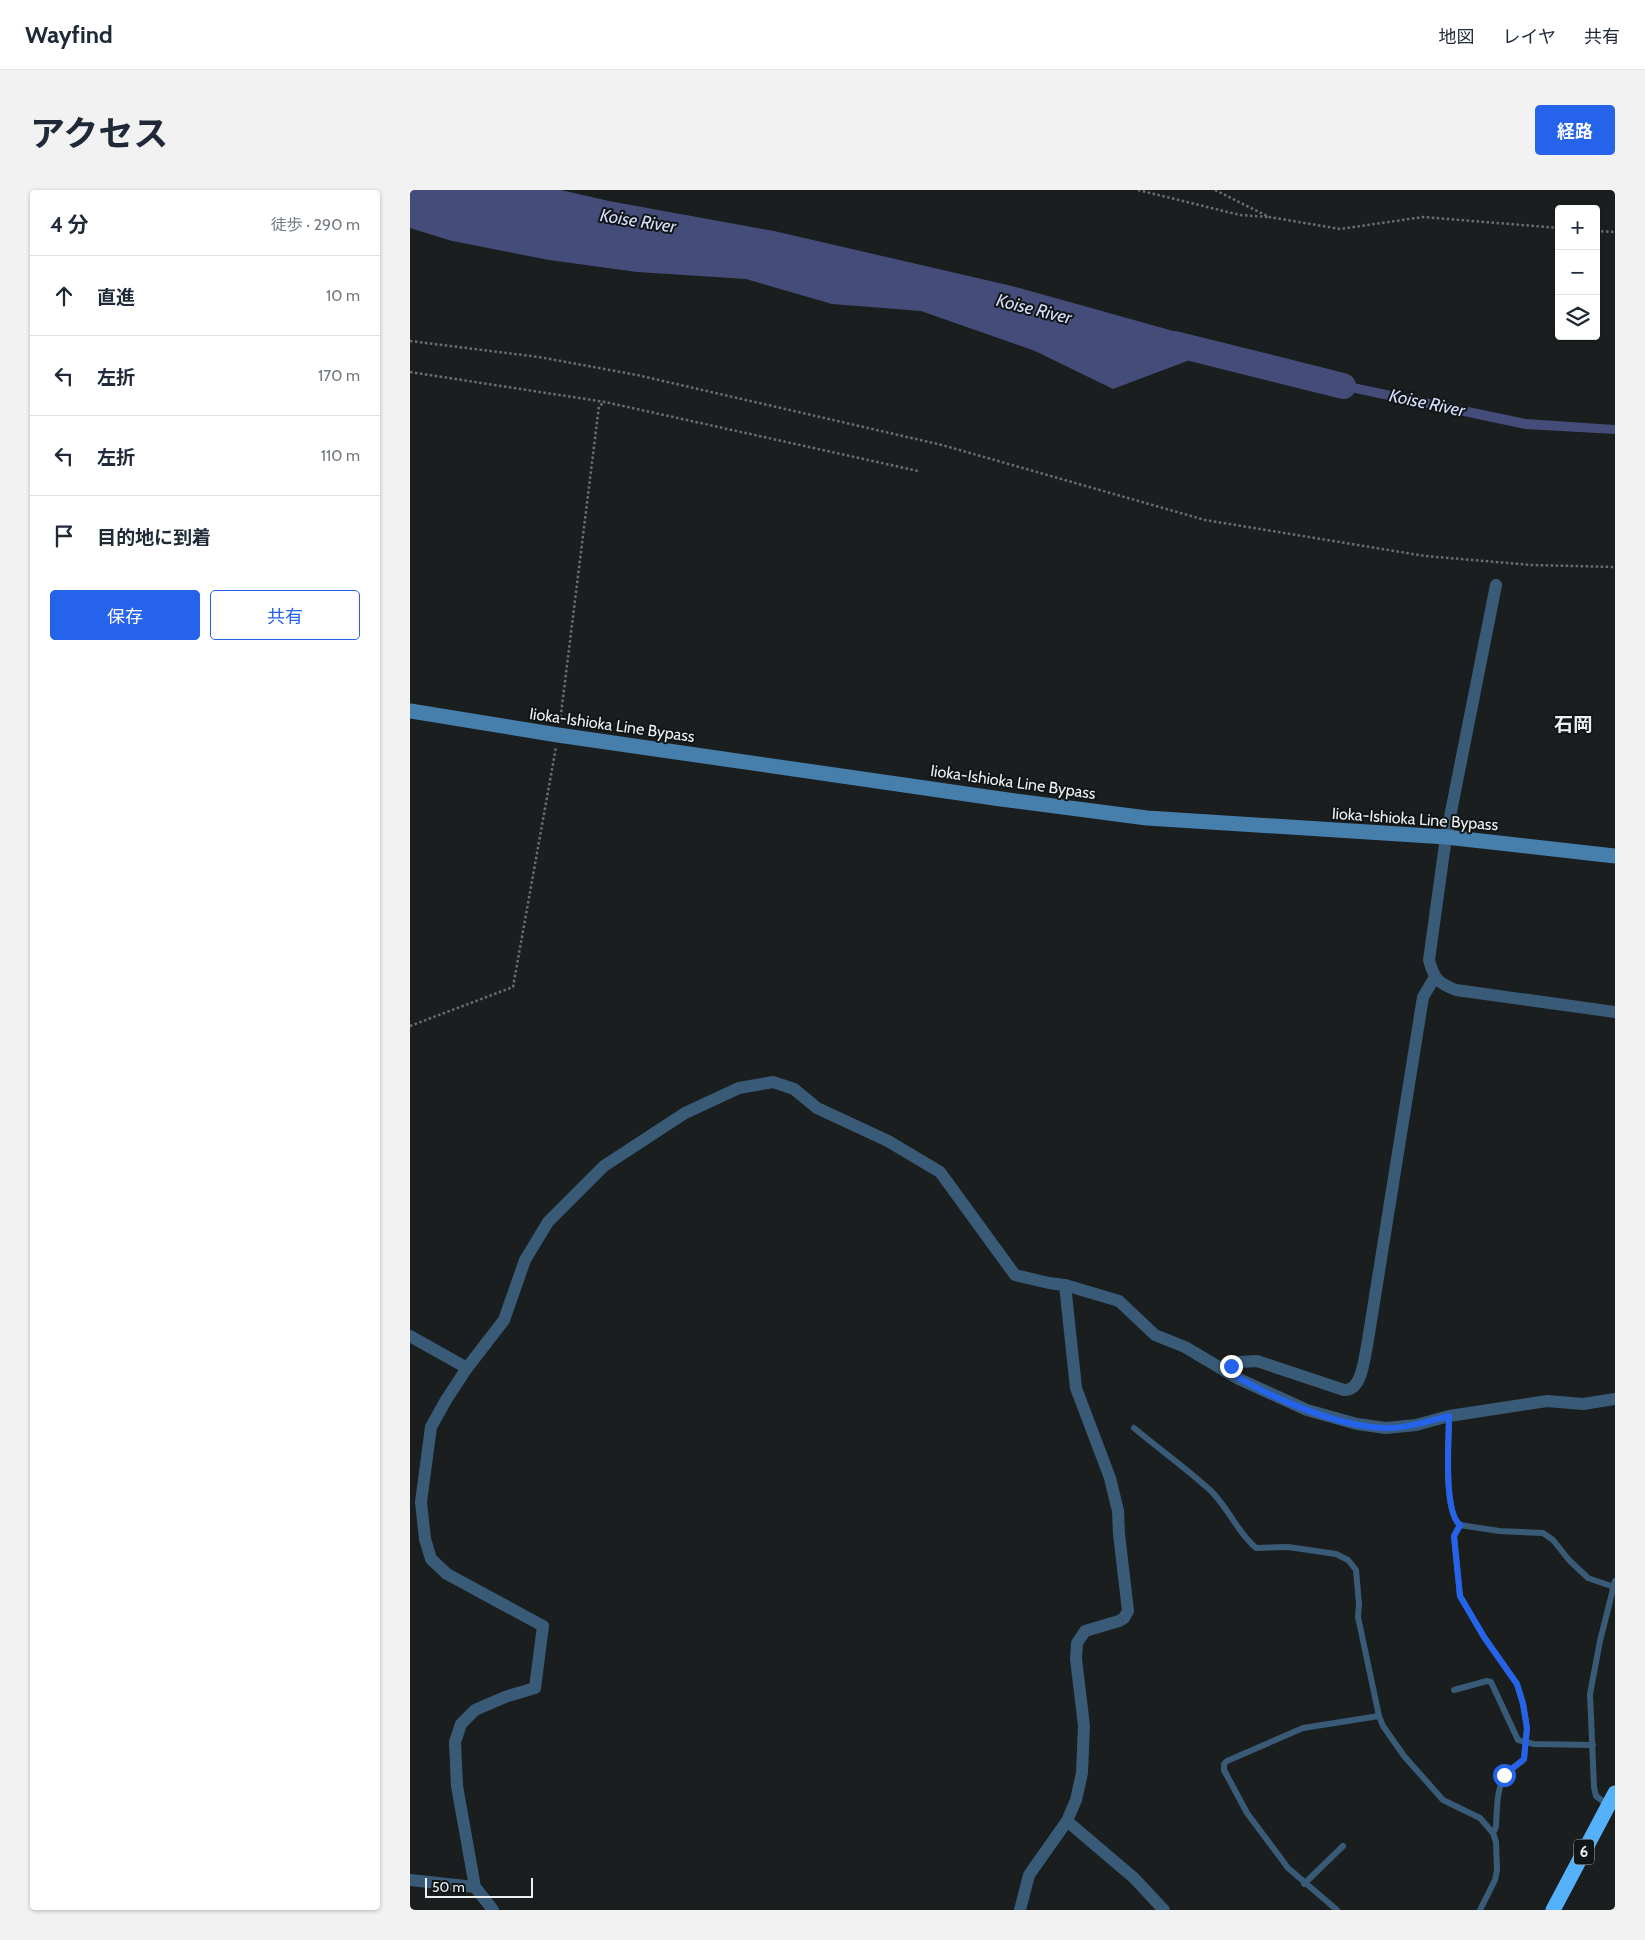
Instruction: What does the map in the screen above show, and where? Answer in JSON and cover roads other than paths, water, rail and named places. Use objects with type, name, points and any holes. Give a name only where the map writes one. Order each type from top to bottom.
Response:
[{"type":"highway","name":"6","points":[[1553,1910],[1612,1799]]},
{"type":"main road","name":"Iioka-Ishioka Line Bypass","points":[[410,712],[1002,800],[1138,817],[1446,837],[1615,856]]},
{"type":"street","points":[[1496,585],[1446,837],[1429,960],[1435,977],[1440,983],[1456,990],[1615,1012]]},
{"type":"street","points":[[1226,1370],[1240,1362],[1257,1361],[1344,1390],[1349,1390],[1356,1385],[1367,1346],[1423,996],[1435,977]]},
{"type":"street","points":[[493,1910],[475,1887],[456,1786],[455,1742],[461,1724],[475,1710],[504,1697],[535,1688],[543,1626],[447,1574],[431,1559],[421,1502],[430,1427],[468,1368],[504,1320],[525,1260],[548,1222],[604,1166],[686,1113],[739,1088],[773,1082],[794,1088],[817,1108],[888,1141],[940,1172],[1015,1275],[1065,1285],[1119,1301],[1155,1334],[1266,1392],[1307,1410],[1356,1424],[1386,1428],[1546,1401],[1583,1404],[1615,1399]]},
{"type":"street","points":[[1020,1910],[1029,1875],[1067,1821],[1076,1800],[1082,1773],[1084,1726],[1076,1659],[1077,1643],[1085,1632],[1118,1621],[1124,1618],[1128,1611],[1118,1511],[1110,1478],[1076,1388],[1065,1285]]},
{"type":"street","points":[[410,1336],[468,1368]]},
{"type":"street","points":[[1067,1821],[1134,1878],[1164,1910]]},
{"type":"street","points":[[410,1880],[475,1887]]},
{"type":"lane","points":[[1449,1416],[1450,1498],[1454,1518],[1460,1525],[1499,1531],[1543,1533],[1553,1540],[1569,1560],[1588,1578],[1614,1584],[1600,1641],[1590,1694],[1594,1745],[1594,1788],[1596,1796],[1612,1799]]},
{"type":"lane","points":[[1134,1428],[1210,1491],[1227,1510],[1249,1542],[1256,1548],[1288,1547],[1336,1554],[1352,1564],[1358,1577],[1358,1617],[1379,1716],[1383,1726],[1404,1756],[1443,1800],[1480,1818],[1493,1833],[1496,1842],[1497,1870],[1495,1880],[1480,1910]]},
{"type":"lane","points":[[1460,1525],[1454,1536],[1460,1596],[1484,1637],[1517,1684],[1527,1728],[1521,1762],[1504,1775],[1499,1793],[1496,1827],[1493,1833]]},
{"type":"lane","points":[[1454,1690],[1487,1681],[1491,1682],[1518,1740],[1594,1745]]},
{"type":"lane","points":[[1337,1910],[1304,1884],[1288,1868],[1247,1813],[1224,1770],[1224,1764],[1303,1728],[1379,1716]]},
{"type":"lane","points":[[1304,1884],[1343,1846]]},
{"type":"water","points":[[410,190],[561,190],[609,201],[774,231],[1012,286],[1227,346],[1113,389],[1035,351],[921,311],[832,304],[746,279],[637,272],[549,260],[452,241],[410,228]]},
{"type":"water","points":[[1310,374],[1526,419],[1615,425],[1615,434],[1525,429],[1308,383]]},
{"type":"waterway","name":"Koise River","points":[[1175,344],[1343,386]]},
{"type":"district","name":"石岡","points":[[1573,724]]}]
